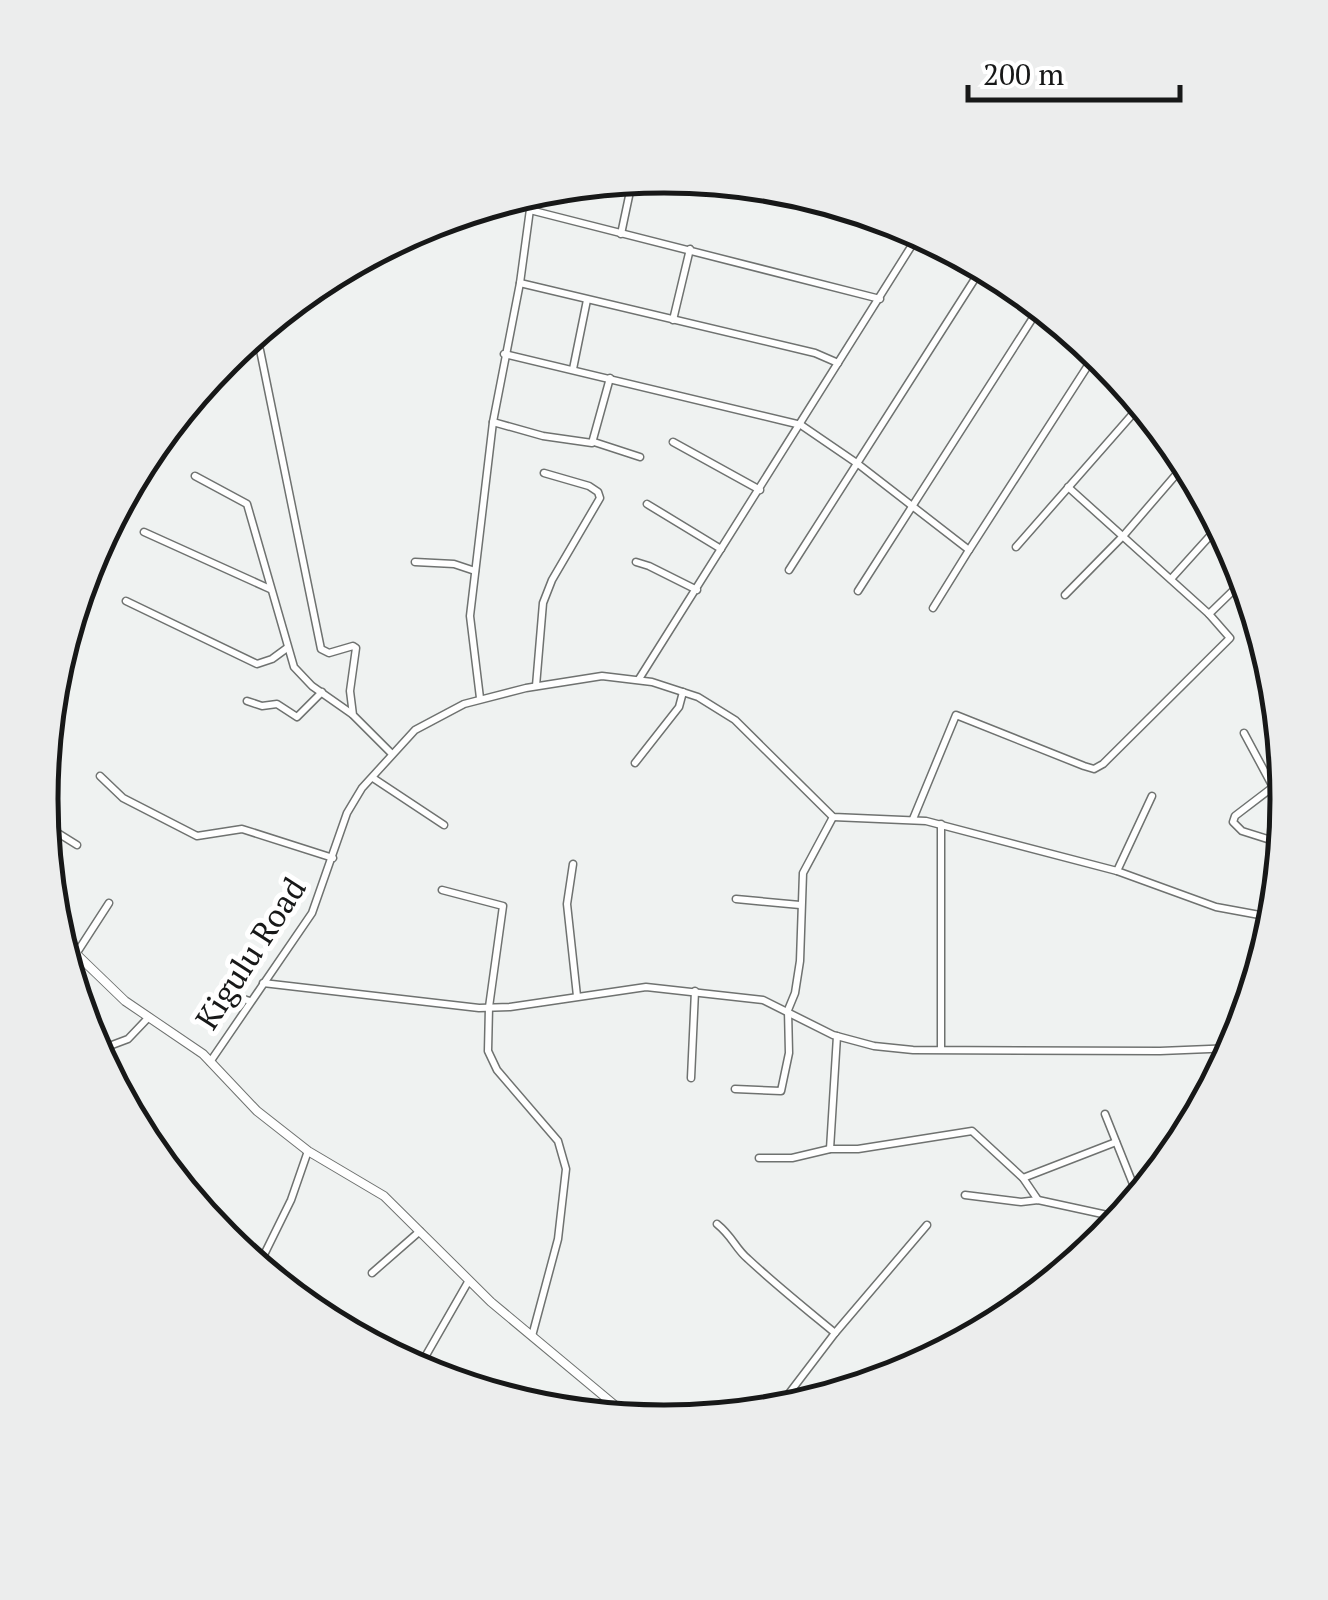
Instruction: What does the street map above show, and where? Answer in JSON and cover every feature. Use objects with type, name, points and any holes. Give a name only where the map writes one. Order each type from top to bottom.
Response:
[{"type":"street","points":[[620,234],[629,195]]},
{"type":"street","points":[[535,208],[620,234],[880,300]]},
{"type":"street","points":[[480,698],[470,616],[493,422],[520,283],[530,209]]},
{"type":"street","points":[[639,679],[911,247]]},
{"type":"street","points":[[673,320],[690,249]]},
{"type":"street","points":[[789,570],[974,280]]},
{"type":"street","points":[[520,283],[815,353],[838,364]]},
{"type":"street","points":[[573,369],[587,300]]},
{"type":"street","points":[[858,591],[1032,319]]},
{"type":"street","points":[[260,350],[321,649],[329,653],[352,646],[357,652],[350,692],[353,715]]},
{"type":"street","points":[[504,354],[801,425],[970,550]]},
{"type":"street","points":[[933,608],[1087,366]]},
{"type":"street","points":[[594,442],[610,378]]},
{"type":"street","points":[[1016,547],[1132,415]]},
{"type":"street","points":[[493,422],[543,436],[594,442],[640,457]]},
{"type":"street","points":[[673,442],[760,490]]},
{"type":"street","points":[[536,686],[543,603],[552,580],[600,498],[589,486],[544,473]]},
{"type":"street","points":[[1065,595],[1176,475]]},
{"type":"street","points":[[195,476],[246,504],[294,667],[353,715],[391,754]]},
{"type":"street","points":[[913,819],[956,715],[1094,770],[1230,638],[1209,614],[1068,487]]},
{"type":"street","points":[[647,504],[721,549]]},
{"type":"street","points":[[144,532],[270,589]]},
{"type":"street","points":[[1171,579],[1210,537]]},
{"type":"street","points":[[414,562],[454,564],[475,571]]},
{"type":"street","points":[[636,562],[697,590]]},
{"type":"street","points":[[1209,614],[1233,591]]},
{"type":"street","points":[[126,601],[257,664],[287,648]]},
{"type":"street","points":[[444,825],[373,778],[415,730],[480,698],[602,676],[639,679],[683,692],[735,720],[832,817],[913,819],[940,824],[1118,871],[1216,907],[1259,915]]},
{"type":"street","points":[[247,701],[262,706],[277,704],[297,717],[322,692]]},
{"type":"street","points":[[635,763],[679,707],[683,692]]},
{"type":"street","points":[[1244,733],[1270,781]]},
{"type":"street","points":[[100,776],[123,798],[197,836],[242,829],[333,858]]},
{"type":"street","name":"Kigulu Road","points":[[210,1062],[312,914],[347,812],[373,778]]},
{"type":"street","points":[[1269,839],[1242,831],[1233,822],[1235,816],[1270,789]]},
{"type":"street","points":[[1118,871],[1152,796]]},
{"type":"street","points":[[735,1089],[781,1092],[788,1053],[788,1010],[800,961],[802,873],[832,817]]},
{"type":"street","points":[[940,824],[941,1049]]},
{"type":"street","points":[[59,834],[77,845]]},
{"type":"street","points":[[573,864],[567,904],[577,996]]},
{"type":"street","points":[[442,890],[503,906],[486,1042],[491,1061],[556,1138],[566,1169],[558,1240],[532,1336]]},
{"type":"street","points":[[736,899],[800,905]]},
{"type":"street","points":[[76,947],[109,904]]},
{"type":"street","points":[[78,956],[114,992],[192,1046],[256,1111],[308,1150],[384,1196],[468,1282],[613,1404]]},
{"type":"street","points":[[263,983],[466,1008],[646,987],[764,1000],[836,1036],[874,1046],[1217,1049]]},
{"type":"street","points":[[691,1078],[694,991]]},
{"type":"street","points":[[240,998],[250,1002]]},
{"type":"street","points":[[110,1046],[128,1040],[149,1017]]},
{"type":"street","points":[[830,1149],[836,1036]]},
{"type":"street","points":[[1104,1114],[1133,1184]]},
{"type":"street","points":[[759,1158],[792,1158],[830,1149],[858,1149],[972,1131],[1023,1178],[1038,1200]]},
{"type":"street","points":[[1023,1178],[1116,1142]]},
{"type":"street","points":[[264,1256],[308,1150]]},
{"type":"street","points":[[965,1194],[1020,1202],[1038,1200],[1106,1215]]},
{"type":"street","points":[[717,1224],[737,1242],[738,1250],[835,1333]]},
{"type":"street","points":[[789,1393],[927,1224]]},
{"type":"street","points":[[372,1273],[421,1230]]},
{"type":"street","points":[[425,1357],[468,1282]]}]
